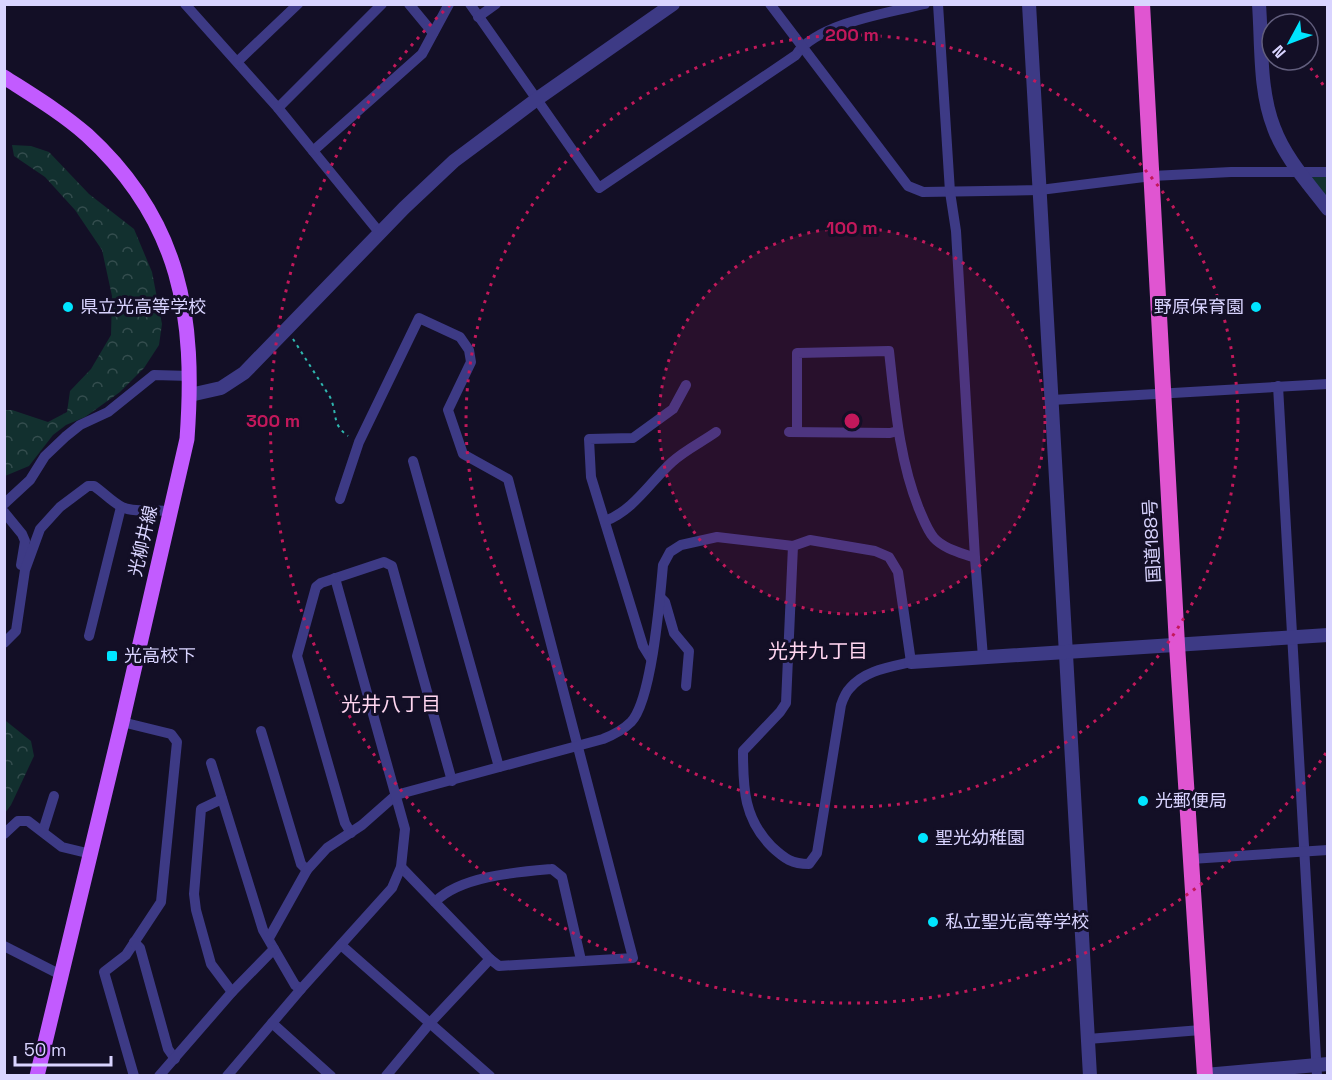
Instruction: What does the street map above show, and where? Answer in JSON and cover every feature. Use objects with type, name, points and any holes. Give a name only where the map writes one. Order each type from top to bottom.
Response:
[{"type":"highway","name":"国道188号","points":[[1142,4],[1177,645],[1205,1075]]},
{"type":"main road","name":"光柳井線","points":[[4,77],[86,134],[123,172],[146,206],[161,231],[179,283],[185,314],[190,376],[187,439],[37,1076]]},
{"type":"street","points":[[185,4],[278,108],[379,232]]},
{"type":"street","points":[[238,61],[298,4]]},
{"type":"street","points":[[278,108],[382,4]]},
{"type":"street","points":[[409,4],[433,33]]},
{"type":"street","points":[[313,151],[422,54],[449,4]]},
{"type":"street","points":[[470,4],[599,188],[796,55],[802,45],[830,30],[872,16],[926,4]]},
{"type":"street","points":[[478,16],[496,4]]},
{"type":"street","points":[[190,395],[221,388],[244,373],[379,232],[454,161],[537,99],[673,4]]},
{"type":"street","points":[[770,4],[908,186],[923,192],[1040,190],[1152,176],[1231,172],[1328,172]]},
{"type":"street","points":[[938,4],[950,192],[956,231],[982,657]]},
{"type":"street","points":[[1029,4],[1090,1076]]},
{"type":"street","points":[[1259,4],[1267,106],[1274,130],[1299,172],[1328,209]]},
{"type":"street","points":[[340,499],[359,442],[419,318],[460,337],[469,350],[471,362],[448,410],[463,454],[508,479],[633,958],[499,966],[401,867]]},
{"type":"street","points":[[898,430],[890,433],[793,432],[797,353],[889,351],[898,430],[909,482],[924,521],[934,538],[949,548],[975,558]]},
{"type":"street","points":[[4,504],[30,480],[45,456],[80,425],[108,412],[154,375],[190,376]]},
{"type":"street","points":[[1052,400],[1328,384]]},
{"type":"street","points":[[651,659],[643,646],[591,477],[589,439],[633,438],[673,409],[686,385]]},
{"type":"street","points":[[1205,1075],[1321,1068],[1304,851],[1278,387]]},
{"type":"street","points":[[605,521],[615,518],[673,461],[716,432]]},
{"type":"street","points":[[413,461],[499,767]]},
{"type":"street","points":[[4,643],[16,632],[25,570],[40,529],[60,507],[88,486],[94,486],[121,507],[170,511]]},
{"type":"street","points":[[89,636],[121,507]]},
{"type":"street","points":[[4,512],[25,541],[21,564],[25,570]]},
{"type":"street","points":[[269,938],[306,870],[327,848],[351,833],[396,795],[579,746],[618,732],[632,721],[641,705],[651,659],[663,564],[670,552],[681,545],[717,537],[793,546],[810,540],[875,551],[889,557],[898,572],[911,662]]},
{"type":"street","points":[[793,546],[786,703],[743,751],[743,787],[751,820],[780,855],[795,864],[809,864],[816,853],[841,705],[849,688],[861,678],[877,670],[911,662],[1328,636]]},
{"type":"street","points":[[351,833],[345,823],[297,656],[316,587],[321,583],[384,562],[392,566],[452,780]]},
{"type":"street","points":[[227,1076],[392,888],[401,867],[405,829],[335,578]]},
{"type":"street","points":[[660,597],[665,602],[674,633],[689,651],[686,686]]},
{"type":"street","points":[[122,722],[171,734],[177,742],[160,902],[126,955],[104,972],[134,1076]]},
{"type":"street","points":[[261,730],[301,864],[306,870]]},
{"type":"street","points":[[212,763],[263,930],[295,985],[301,989]]},
{"type":"street","points":[[43,831],[54,796]]},
{"type":"street","points":[[222,799],[201,809],[194,894],[196,910],[211,964],[232,992]]},
{"type":"street","points":[[4,834],[18,821],[28,821],[62,847],[91,854]]},
{"type":"street","points":[[1191,859],[1328,850]]},
{"type":"street","points":[[435,902],[443,893],[487,877],[503,873],[552,869],[562,877],[582,960]]},
{"type":"street","points":[[134,942],[140,948],[168,1049],[175,1059]]},
{"type":"street","points":[[341,945],[490,1076]]},
{"type":"street","points":[[4,946],[61,975]]},
{"type":"street","points":[[159,1076],[232,992],[274,949]]},
{"type":"street","points":[[386,1076],[430,1023],[490,959]]},
{"type":"street","points":[[272,1023],[331,1076]]},
{"type":"street","points":[[1088,1039],[1201,1030]]},
{"type":"path","points":[[285,330],[330,397],[335,407],[335,421],[340,430],[359,442]]},
{"type":"green space","points":[[12,145],[31,146],[49,152],[89,194],[134,229],[152,272],[162,324],[159,345],[144,368],[120,392],[85,417],[66,425],[53,435],[29,466],[5,476],[5,410],[12,410],[48,422],[67,412],[70,391],[91,369],[111,335],[112,296],[102,250],[75,210],[45,177],[14,156]]},
{"type":"green space","points":[[1327,167],[1327,209],[1301,168]]},
{"type":"green space","points":[[6,721],[31,741],[34,756],[5,813],[4,722]]},
{"type":"place","name":"県立光高等学校","points":[[68,307]]},
{"type":"place","name":"野原保育園","points":[[1256,307]]},
{"type":"place","name":"光高校下","points":[[112,656]]},
{"type":"place","name":"光郵便局","points":[[1143,801]]},
{"type":"place","name":"聖光幼稚園","points":[[923,838]]},
{"type":"place","name":"私立聖光高等学校","points":[[933,922]]},
{"type":"district","name":"光井九丁目","points":[[818,651]]},
{"type":"district","name":"光井八丁目","points":[[391,704]]}]
